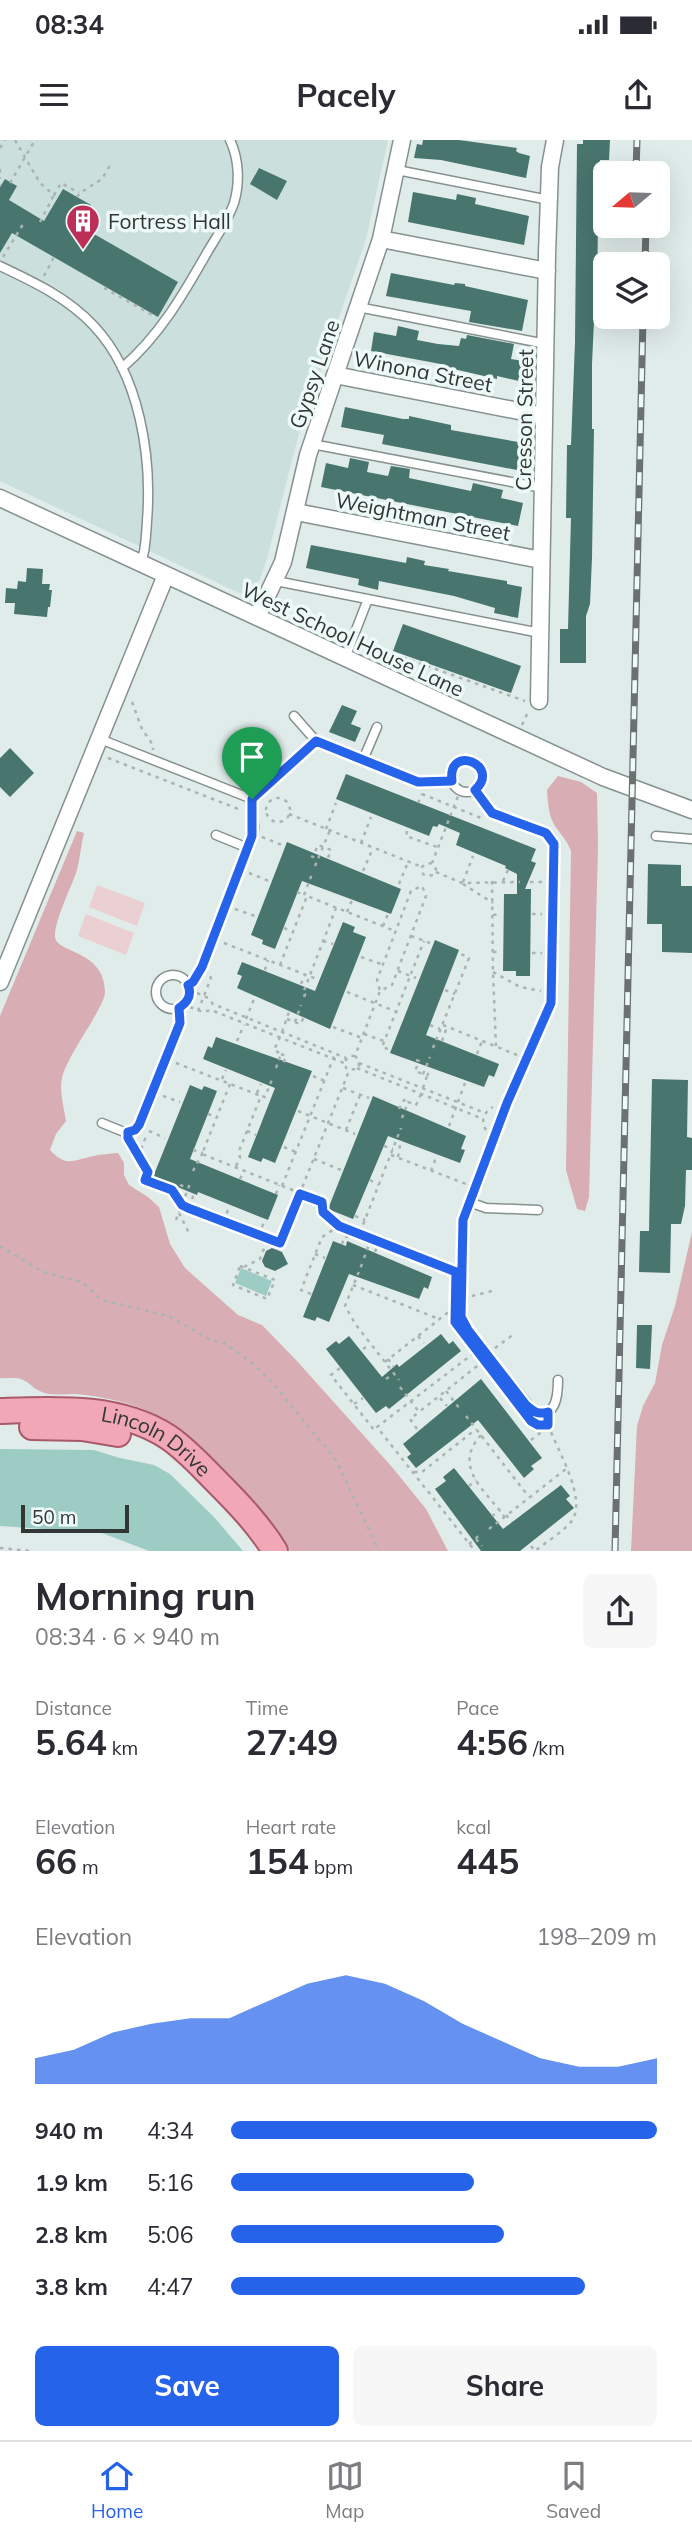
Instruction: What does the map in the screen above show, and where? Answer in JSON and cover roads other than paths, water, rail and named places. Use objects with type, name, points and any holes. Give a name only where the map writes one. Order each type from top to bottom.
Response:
[{"type":"main road","name":"Lincoln Drive","points":[[0,1411],[83,1411],[119,1417],[168,1437],[195,1460],[257,1524],[275,1551]]},
{"type":"main road","name":"Lincoln Drive","points":[[0,1428],[98,1430],[143,1443],[157,1450],[183,1471],[234,1523],[256,1551]]},
{"type":"street","name":"Gypsy Lane","points":[[257,617],[276,581],[286,554],[312,444],[381,239],[402,140]]},
{"type":"street","name":"Cresson Street","points":[[534,703],[540,633],[550,167],[555,140]]},
{"type":"street","points":[[381,239],[547,271]]},
{"type":"street","name":"Winona Street","points":[[335,375],[544,416]]},
{"type":"street","name":"West School House Lane","points":[[0,498],[603,777],[692,810]]},
{"type":"street","name":"Weightman Street","points":[[296,512],[541,560]]},
{"type":"street","points":[[0,982],[166,575]]},
{"type":"lane","points":[[121,368],[141,352],[165,322],[234,202],[237,167],[230,140]]},
{"type":"lane","points":[[397,170],[549,200]]},
{"type":"lane","points":[[0,266],[35,283],[75,309],[104,338],[121,368],[141,423],[148,461],[145,551],[141,563]]},
{"type":"lane","points":[[358,307],[546,344]]},
{"type":"lane","points":[[312,444],[544,488]]},
{"type":"lane","points":[[276,581],[540,633]]},
{"type":"lane","points":[[345,658],[368,599]]},
{"type":"lane","points":[[294,716],[316,741],[418,782],[452,781]]},
{"type":"lane","points":[[363,760],[377,727]]},
{"type":"lane","points":[[189,987],[186,980],[176,975],[165,976],[156,990],[159,1001],[167,1008],[181,1006],[187,1001],[189,987],[202,967],[253,834],[252,799],[316,741]]},
{"type":"lane","points":[[98,746],[150,759],[252,799]]},
{"type":"lane","points":[[464,760],[473,761],[480,767],[482,775],[475,790],[460,791],[452,781],[451,772],[456,764],[464,760]]},
{"type":"lane","points":[[475,790],[492,813],[546,833],[554,844],[551,1003],[507,1103],[463,1220],[461,1317],[487,1359],[534,1412],[548,1412],[554,1406],[558,1397],[558,1380]]},
{"type":"lane","points":[[216,835],[248,848]]},
{"type":"lane","points":[[656,836],[692,839]]},
{"type":"lane","points":[[102,1123],[128,1132],[138,1127],[180,1023],[181,1006]]},
{"type":"lane","points":[[470,1202],[486,1208],[538,1210]]},
{"type":"railway","points":[[636,161],[637,140]]},
{"type":"railway","points":[[645,252],[646,238]]},
{"type":"railway","points":[[615,1551],[643,329]]},
{"type":"place","name":"Fortress Hall","points":[[83,251]]}]
